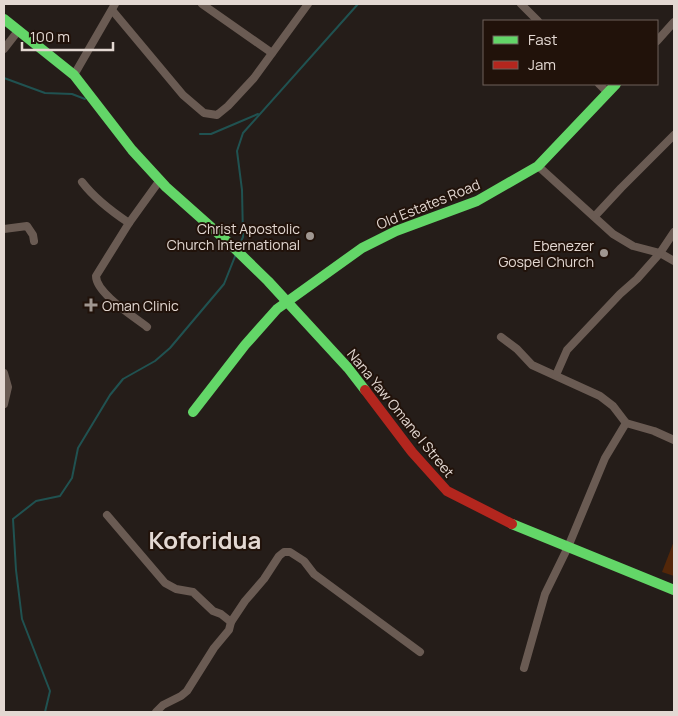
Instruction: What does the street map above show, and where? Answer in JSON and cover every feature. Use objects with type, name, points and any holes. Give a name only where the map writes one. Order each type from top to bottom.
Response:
[{"type":"main road","points":[[4,19],[74,75],[132,150],[160,180]]},
{"type":"main road","name":"Old Estates Road","points":[[194,412],[245,345],[277,309],[287,301],[362,248],[396,231],[478,201],[538,166],[615,85]]},
{"type":"main road","name":"Nana Yaw Omane I Street","points":[[160,180],[229,242],[287,301],[348,368],[412,452],[447,491],[507,522],[674,590]]},
{"type":"street","points":[[202,4],[272,53]]},
{"type":"street","points":[[74,75],[113,7],[183,95],[204,113],[217,114],[228,106],[254,78],[308,4]]},
{"type":"street","points":[[521,4],[537,20]]},
{"type":"street","points":[[658,40],[674,22]]},
{"type":"street","points":[[4,49],[18,31]]},
{"type":"street","points":[[600,85],[607,92]]},
{"type":"street","points":[[595,216],[674,135]]},
{"type":"street","points":[[538,166],[613,234],[633,246],[660,253],[674,261]]},
{"type":"street","points":[[147,327],[102,291],[96,282],[96,276],[129,223],[160,180]]},
{"type":"street","points":[[82,182],[107,208],[129,223]]},
{"type":"street","points":[[4,229],[27,226],[33,235],[34,241]]},
{"type":"street","points":[[556,375],[567,350],[613,301],[638,279],[660,253],[674,232]]},
{"type":"street","points":[[501,337],[532,365],[600,396],[613,406],[626,423],[674,440]]},
{"type":"street","points":[[4,373],[8,387],[4,404]]},
{"type":"street","points":[[524,668],[545,594],[568,547],[605,458],[626,423]]},
{"type":"street","points":[[107,515],[165,583],[176,589],[193,592],[213,611],[221,614],[231,622]]},
{"type":"street","points":[[156,712],[162,705],[187,691],[245,601],[264,579],[278,556],[284,552],[290,552],[304,561],[314,574],[420,652]]},
{"type":"shaded area","points":[[674,541],[674,576],[662,572]]},
{"type":"waterway","points":[[238,248],[243,237],[242,190],[237,151],[243,133],[358,4]]},
{"type":"waterway","points":[[4,78],[45,93],[72,94],[85,99]]},
{"type":"waterway","points":[[200,134],[211,134],[258,114]]},
{"type":"waterway","points":[[45,712],[50,691],[22,619],[16,570],[13,519],[36,501],[60,496],[72,478],[78,448],[110,395],[123,379],[155,361],[170,348],[224,284],[236,254]]},
{"type":"traffic: fast","points":[[4,19],[74,75],[132,150],[166,187],[229,243],[268,281],[348,368],[365,390]]},
{"type":"traffic: fast","points":[[193,412],[245,345],[277,309],[362,248],[396,231],[477,201],[538,166],[615,85]]},
{"type":"traffic: fast","points":[[512,524],[674,590]]},
{"type":"traffic: jam","points":[[365,390],[412,452],[447,491],[512,524]]},
{"type":"place","name":"Christ Apostolic Church International","points":[[310,236]]},
{"type":"place","name":"Ebenezer Gospel Church","points":[[604,253]]},
{"type":"place","name":"Oman Clinic","points":[[91,305]]},
{"type":"district","name":"Koforidua","points":[[205,539]]}]
